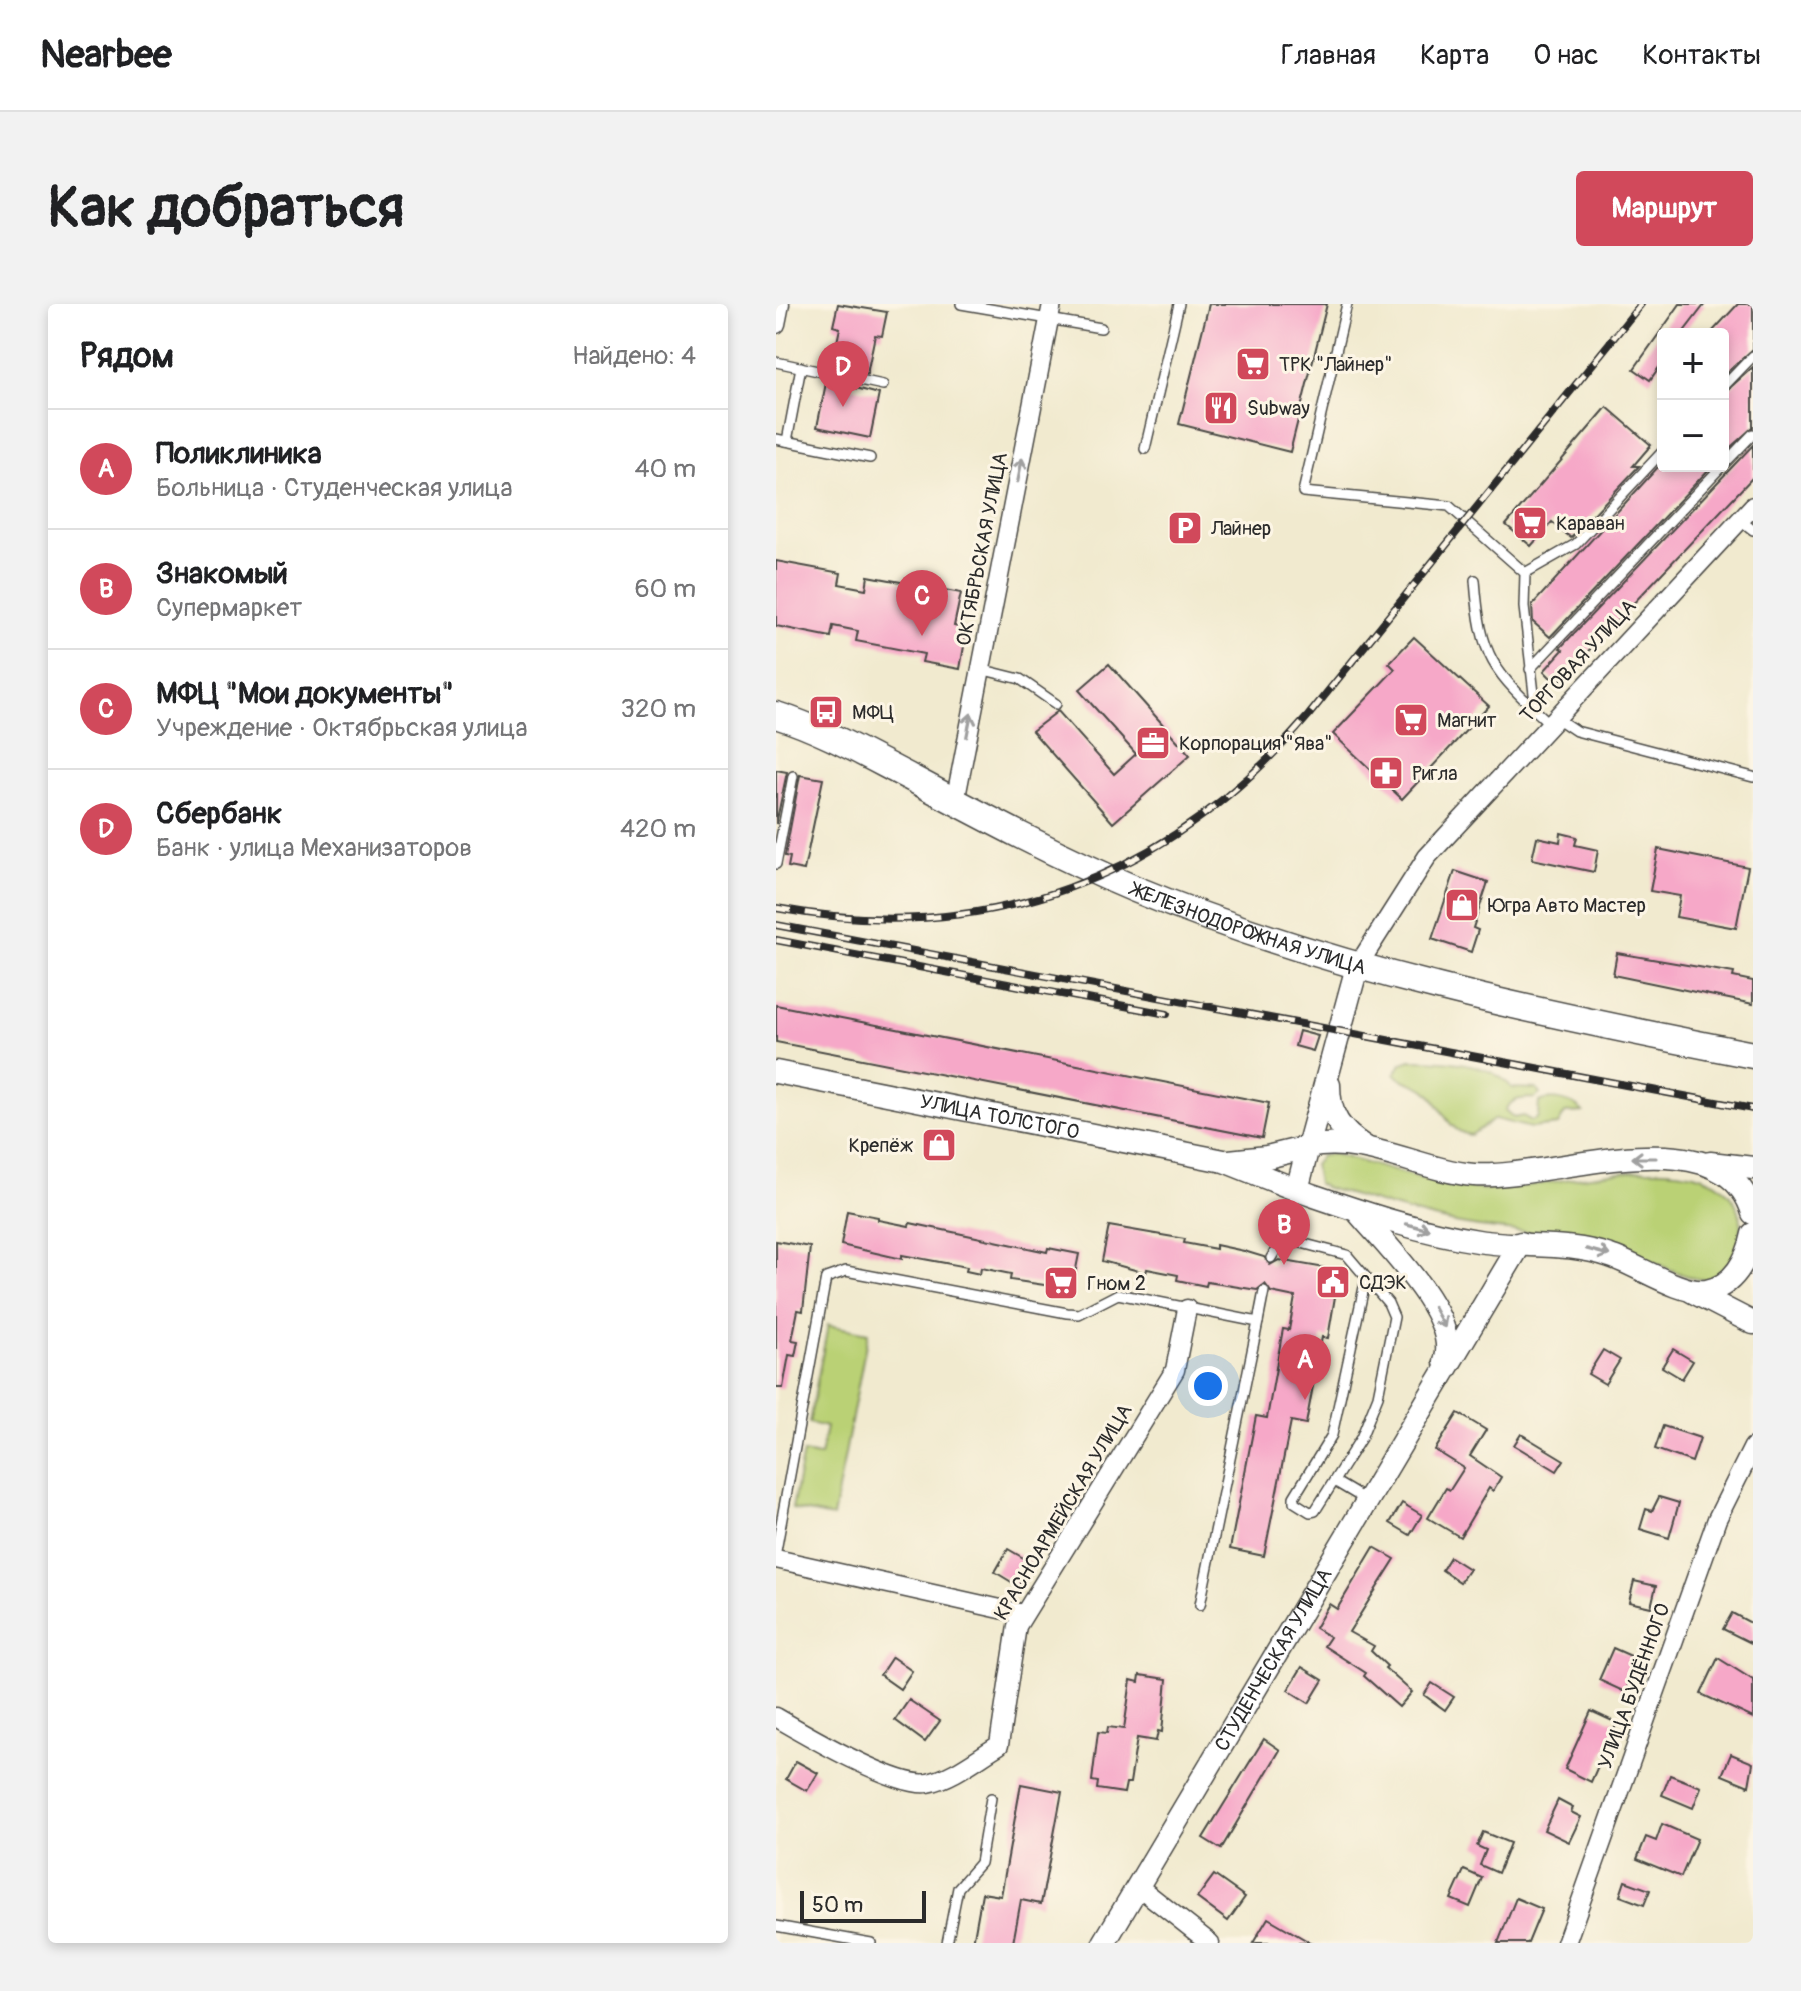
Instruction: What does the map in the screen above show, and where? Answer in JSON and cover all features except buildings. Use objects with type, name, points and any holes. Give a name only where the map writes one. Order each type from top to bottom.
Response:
[{"type":"main road","name":"ЖЕЛЕЗНОДОРОЖНАЯ УЛИЦА","points":[[776,715],[847,745],[955,802],[1136,889],[1357,967],[1571,1018],[1753,1055]]},
{"type":"street","points":[[776,324],[780,304]]},
{"type":"street","name":"ОКТЯБРЬСКАЯ УЛИЦА","points":[[955,802],[1051,311]]},
{"type":"street","name":"ТОРГОВАЯ УЛИЦА","points":[[1357,967],[1427,857],[1547,717],[1746,525],[1753,506]]},
{"type":"street","points":[[1297,1190],[1357,967]]},
{"type":"street","name":"УЛИЦА ТОЛСТОГО","points":[[776,1072],[1224,1161]]},
{"type":"street","points":[[1329,1072],[1332,1113],[1348,1136],[1369,1150]]},
{"type":"street","points":[[1224,1161],[1267,1157],[1329,1144],[1369,1150],[1449,1171],[1492,1176],[1617,1158],[1753,1168]]},
{"type":"street","points":[[1224,1161],[1357,1211],[1481,1242],[1593,1250],[1628,1261],[1753,1323]]},
{"type":"street","points":[[1701,1162],[1736,1184],[1753,1213]]},
{"type":"street","points":[[1357,1211],[1439,1313],[1449,1342],[1441,1374]]},
{"type":"street","points":[[1693,1292],[1716,1288],[1734,1275],[1753,1234]]},
{"type":"street","name":"СТУДЕНЧЕСКАЯ УЛИЦА","points":[[1104,1943],[1521,1243]]},
{"type":"street","name":"КРАСНОАРМЕЙСКАЯ УЛИЦА","points":[[776,1717],[828,1748],[921,1784],[942,1779],[999,1745],[1012,1642],[1023,1614],[1175,1370],[1187,1309]]},
{"type":"street","name":"УЛИЦА БУДЁННОГО","points":[[1566,1943],[1717,1519],[1753,1447]]},
{"type":"street","points":[[776,1559],[1023,1614]]},
{"type":"street","points":[[1139,1887],[1210,1943]]},
{"type":"lane","points":[[961,304],[1051,311],[1101,328]]},
{"type":"lane","points":[[1145,449],[1179,304]]},
{"type":"lane","points":[[1347,304],[1303,492],[1449,506],[1525,573]]},
{"type":"lane","points":[[1729,381],[1753,356]]},
{"type":"lane","points":[[776,362],[883,385]]},
{"type":"lane","points":[[801,367],[781,440],[870,458]]},
{"type":"lane","points":[[1729,460],[1753,434]]},
{"type":"lane","points":[[1525,573],[1576,544],[1657,457]]},
{"type":"lane","points":[[1530,669],[1717,472]]},
{"type":"lane","points":[[1525,573],[1524,607],[1530,669],[1547,717]]},
{"type":"lane","points":[[1475,580],[1479,630],[1485,650],[1497,670],[1547,717],[1585,734],[1753,777]]},
{"type":"lane","points":[[980,669],[1020,679],[1056,704]]},
{"type":"lane","points":[[1731,770],[1753,771]]},
{"type":"lane","points":[[776,864],[793,776]]},
{"type":"lane","points":[[1271,1258],[1285,1235],[1297,1190]]},
{"type":"lane","points":[[1285,1235],[1290,1240],[1338,1250],[1366,1278],[1388,1303],[1394,1317],[1378,1396],[1361,1438],[1315,1511],[1310,1512],[1294,1502],[1332,1435],[1366,1278]]},
{"type":"lane","points":[[776,1551],[822,1289],[826,1278],[836,1272],[1067,1313],[1079,1314],[1118,1294],[1258,1322]]},
{"type":"lane","points":[[1200,1605],[1264,1291]]},
{"type":"lane","points":[[1334,1481],[1366,1500]]},
{"type":"lane","points":[[947,1943],[958,1888],[980,1863],[991,1798]]},
{"type":"lane","points":[[776,1926],[871,1943]]},
{"type":"green space","points":[[1410,1060],[1479,1067],[1503,1079],[1512,1088],[1536,1089],[1540,1094],[1535,1098],[1518,1100],[1508,1106],[1505,1110],[1514,1118],[1523,1116],[1532,1121],[1538,1117],[1539,1102],[1550,1099],[1569,1102],[1583,1112],[1565,1113],[1558,1125],[1531,1128],[1495,1119],[1471,1135],[1463,1133],[1451,1124],[1428,1092],[1395,1074],[1401,1064]]},
{"type":"green space","points":[[1332,1154],[1424,1179],[1479,1189],[1507,1189],[1621,1172],[1660,1170],[1694,1174],[1722,1187],[1739,1211],[1739,1242],[1723,1270],[1715,1276],[1697,1279],[1610,1244],[1448,1222],[1326,1188],[1317,1183],[1314,1165],[1321,1156]]},
{"type":"green space","points":[[828,1325],[868,1333],[833,1517],[792,1509],[803,1453],[820,1456],[826,1427],[809,1423]]},
{"type":"railway","points":[[776,908],[854,918],[929,917],[1001,907],[1069,888],[1134,859],[1196,820],[1254,773],[1308,716],[1641,304]]},
{"type":"railway","points":[[776,925],[1753,1109]]},
{"type":"railway","points":[[776,940],[1167,1014]]},
{"type":"place","name":"ТРК \"Лайнер\"","points":[[1253,364]]},
{"type":"place","name":"Сбербанк","points":[[843,407]]},
{"type":"place","name":"Subway","points":[[1221,408]]},
{"type":"place","name":"Караван","points":[[1530,523]]},
{"type":"place","name":"Лайнер","points":[[1185,528]]},
{"type":"place","name":"МФЦ \"Мои документы\"","points":[[922,636]]},
{"type":"place","name":"МФЦ","points":[[826,712]]},
{"type":"place","name":"Магнит","points":[[1411,720]]},
{"type":"place","name":"Корпорация \"Ява\"","points":[[1153,743]]},
{"type":"place","name":"Ригла","points":[[1386,773]]},
{"type":"place","name":"Югра Авто Мастер","points":[[1462,905]]},
{"type":"place","name":"Крепёж","points":[[939,1145]]},
{"type":"place","name":"Знакомый","points":[[1284,1265]]},
{"type":"place","name":"СДЭК","points":[[1333,1282]]},
{"type":"place","name":"Гном 2","points":[[1061,1283]]},
{"type":"place","name":"Поликлиника","points":[[1305,1400]]}]
